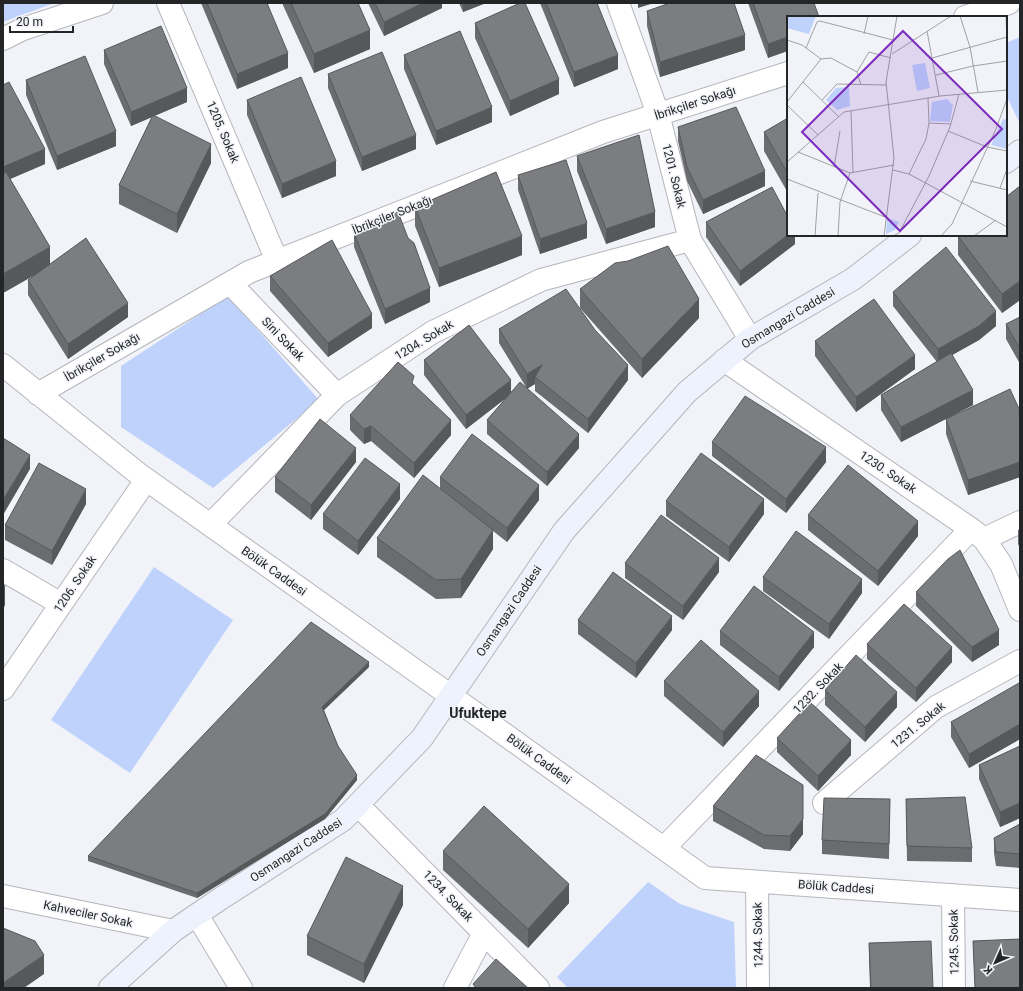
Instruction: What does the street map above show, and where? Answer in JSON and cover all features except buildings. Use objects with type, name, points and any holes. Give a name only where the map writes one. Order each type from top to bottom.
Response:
[{"type":"main road","points":[[1007,161],[1020,151]]},
{"type":"main road","name":"Osmangazi Caddesi","points":[[110,988],[173,931],[220,899],[344,820],[422,738],[564,531],[687,392],[750,339],[853,279],[909,236]]},
{"type":"street","points":[[3,39],[23,29],[102,3]]},
{"type":"street","name":"1205. Sokak","points":[[168,3],[277,261]]},
{"type":"street","name":"1201. Sokak","points":[[618,3],[658,114],[690,240],[750,339]]},
{"type":"street","points":[[968,16],[1009,3]]},
{"type":"street","name":"İbrikçiler Sokağı","points":[[38,394],[249,272],[603,132],[787,73]]},
{"type":"street","name":"1204. Sokak","points":[[210,525],[337,395],[433,332],[541,280],[690,240]]},
{"type":"street","name":"Sini Sokak","points":[[230,283],[337,395]]},
{"type":"street","name":"1230. Sokak","points":[[724,360],[978,534],[1001,564],[1020,610]]},
{"type":"street","name":"Bölük Caddesi","points":[[3,365],[146,480],[705,878],[1020,900]]},
{"type":"street","name":"1206. Sokak","points":[[3,689],[146,480]]},
{"type":"street","points":[[978,534],[1020,522]]},
{"type":"street","name":"1232. Sokak","points":[[664,848],[978,534]]},
{"type":"street","points":[[3,570],[61,604]]},
{"type":"street","name":"1231. Sokak","points":[[824,803],[936,707],[1020,660]]},
{"type":"street","name":"1234. Sokak","points":[[358,805],[538,988]]},
{"type":"street","name":"1244. Sokak","points":[[757,882],[758,988]]},
{"type":"street","name":"1245. Sokak","points":[[953,895],[954,988]]},
{"type":"street","name":"Kahveciler Sokak","points":[[3,896],[173,931]]},
{"type":"street","points":[[197,915],[241,988]]},
{"type":"street","points":[[455,988],[484,933]]},
{"type":"shaded area","points":[[3,3],[54,3],[3,22]]},
{"type":"shaded area","points":[[1020,37],[1020,124],[1007,97],[1007,43]]},
{"type":"shaded area","points":[[228,296],[319,400],[213,488],[121,427],[121,366]]},
{"type":"shaded area","points":[[154,567],[233,620],[130,773],[51,720]]},
{"type":"shaded area","points":[[648,882],[680,904],[734,922],[736,988],[568,988],[557,977]]},
{"type":"district","name":"Ufuktepe","points":[[478,713]]}]
